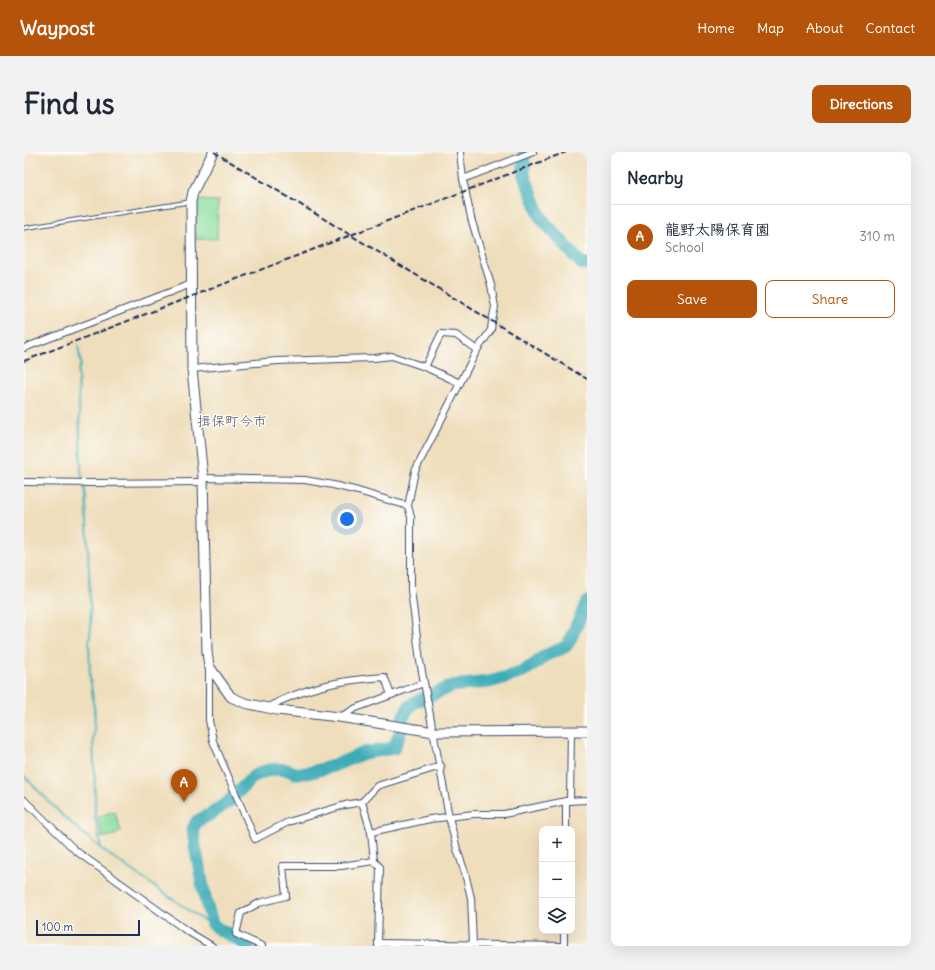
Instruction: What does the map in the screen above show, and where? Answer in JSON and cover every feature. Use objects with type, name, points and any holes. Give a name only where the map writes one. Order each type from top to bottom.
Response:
[{"type":"street","points":[[213,152],[193,192],[191,202],[192,369],[203,480],[206,652],[208,666],[209,720],[213,741],[255,839],[288,822],[345,805],[362,802],[376,786],[441,766]]},
{"type":"street","points":[[460,152],[463,179],[471,218],[491,285],[495,307],[491,330],[477,350],[415,471],[408,506],[411,517],[412,605],[420,662],[441,766],[449,817],[471,898],[473,944]]},
{"type":"street","points":[[463,179],[533,152]]},
{"type":"street","points":[[24,348],[191,284]]},
{"type":"street","points":[[425,367],[440,334],[456,335],[477,350]]},
{"type":"street","points":[[192,369],[277,361],[374,358],[392,356],[425,367],[460,383]]},
{"type":"street","points":[[24,482],[92,484],[203,480],[306,480],[358,491],[408,506]]},
{"type":"street","points":[[208,666],[231,697],[245,703],[266,708],[339,717],[434,732],[587,731]]},
{"type":"street","points":[[266,708],[303,691],[328,684],[384,676],[391,695]]},
{"type":"street","points":[[339,717],[356,708],[424,683]]},
{"type":"street","points":[[566,826],[571,730]]},
{"type":"street","points":[[24,800],[76,851],[181,926],[212,946]]},
{"type":"street","points":[[371,832],[430,819],[474,814],[504,814],[568,801],[587,800]]},
{"type":"street","points":[[362,802],[371,832],[374,861],[380,867],[378,945],[378,943],[473,944],[561,946],[564,944],[564,934]]},
{"type":"street","points":[[262,946],[236,934],[241,913],[259,903],[286,896],[283,866],[341,866],[374,861]]},
{"type":"lane","points":[[24,228],[191,202]]},
{"type":"green space","points":[[197,200],[218,201],[217,239],[196,239]]},
{"type":"green space","points":[[115,812],[121,831],[115,835],[102,838],[98,817]]},
{"type":"waterway","points":[[524,152],[524,175],[541,218],[581,263],[587,264]]},
{"type":"waterway","points":[[78,345],[81,365],[78,370],[81,471],[86,496],[91,627],[89,642],[90,677],[95,714],[93,740],[95,815],[101,849],[210,925],[216,927]]},
{"type":"waterway","points":[[249,946],[217,928],[212,923],[206,902],[195,846],[193,829],[197,821],[211,814],[228,802],[254,776],[265,771],[277,769],[288,770],[295,773],[308,773],[333,766],[364,753],[394,748],[400,733],[403,717],[409,707],[415,702],[452,686],[489,682],[517,674],[534,665],[544,656],[565,647],[569,642],[587,602]]},
{"type":"waterway","points":[[24,776],[63,816],[100,848]]},
{"type":"railway","points":[[214,152],[587,379]]},
{"type":"railway","points":[[24,361],[566,152]]},
{"type":"place","name":"龍野太陽保育園","points":[[184,802]]},
{"type":"district","name":"揖保町今市","points":[[232,421]]}]
